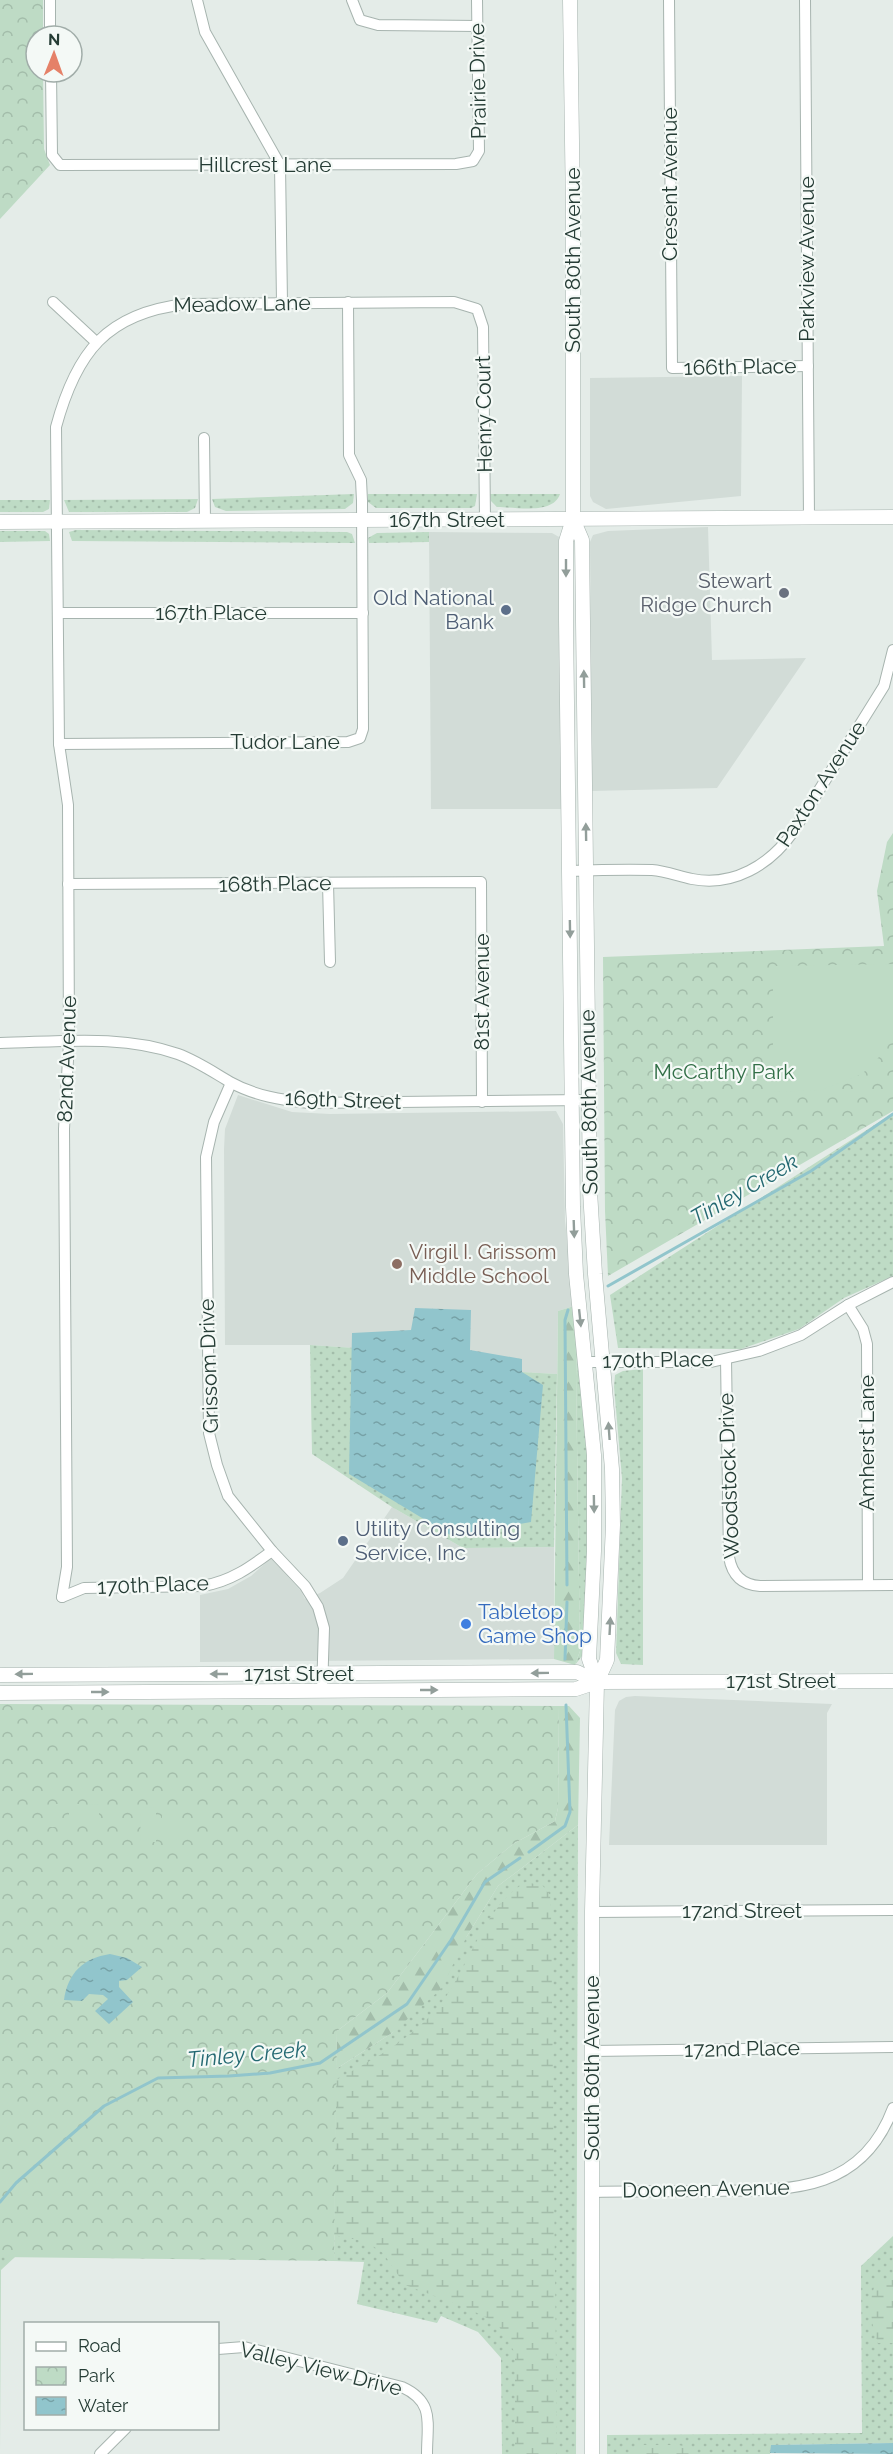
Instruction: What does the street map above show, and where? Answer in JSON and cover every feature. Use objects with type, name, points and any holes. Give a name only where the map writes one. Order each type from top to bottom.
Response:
[{"type":"street","points":[[50,0],[50,24]]},
{"type":"street","points":[[197,0],[205,32],[280,165],[282,302]]},
{"type":"street","points":[[352,0],[360,20],[378,26],[478,26]]},
{"type":"street","name":"Prairie Drive","points":[[473,161],[479,151],[477,0]]},
{"type":"street","name":"South 80th Avenue","points":[[570,0],[573,519],[566,541],[566,552],[571,1100],[576,1274],[594,1455],[594,1551],[590,1659],[597,1682],[591,2051],[592,2454]]},
{"type":"street","name":"Cresent Avenue","points":[[669,0],[672,368]]},
{"type":"street","name":"Parkview Avenue","points":[[805,0],[809,518]]},
{"type":"street","name":"Hillcrest Lane","points":[[51,84],[52,155],[57,163],[66,166],[456,164],[473,161]]},
{"type":"street","points":[[53,302],[96,342]]},
{"type":"street","name":"Meadow Lane","points":[[57,521],[56,427],[65,394],[78,367],[96,342],[136,316],[158,307],[186,304],[282,302],[454,302],[477,309]]},
{"type":"street","name":"Tudor Lane","points":[[59,744],[348,742],[358,740],[363,729],[362,520],[361,480],[349,455],[348,302]]},
{"type":"street","name":"Henry Court","points":[[477,309],[483,327],[485,520]]},
{"type":"street","name":"166th Place","points":[[672,368],[808,366]]},
{"type":"street","points":[[204,438],[205,521]]},
{"type":"street","name":"167th Street","points":[[0,522],[893,517]]},
{"type":"street","name":"South 80th Avenue","points":[[573,519],[582,540],[591,1198],[612,1469],[614,1525],[607,1660],[597,1682]]},
{"type":"street","name":"82nd Avenue","points":[[57,521],[59,744],[68,805],[69,1042],[64,1129],[67,1568],[62,1597]]},
{"type":"street","name":"167th Place","points":[[58,614],[363,613]]},
{"type":"street","name":"Paxton Avenue","points":[[569,871],[653,870],[714,881],[743,874],[769,860],[782,848],[793,832],[884,686],[893,650]]},
{"type":"street","name":"168th Place","points":[[68,884],[481,882]]},
{"type":"street","name":"81st Avenue","points":[[481,882],[482,1102]]},
{"type":"street","points":[[328,883],[330,962]]},
{"type":"street","name":"169th Street","points":[[0,1043],[120,1042],[145,1045],[195,1062],[231,1083],[265,1096],[309,1103],[589,1100]]},
{"type":"street","name":"Grissom Drive","points":[[231,1083],[213,1122],[206,1157],[209,1433],[228,1496],[272,1551],[305,1587],[318,1607],[324,1628],[322,1691]]},
{"type":"street","name":"170th Place","points":[[585,1362],[686,1363],[726,1359],[759,1352],[801,1335],[848,1305],[893,1282]]},
{"type":"street","name":"Amherst Lane","points":[[848,1305],[863,1329],[867,1344],[868,1585]]},
{"type":"street","name":"Woodstock Drive","points":[[726,1359],[729,1557],[734,1573],[746,1584],[753,1586],[893,1585]]},
{"type":"street","name":"170th Place","points":[[62,1597],[84,1588],[214,1584],[234,1578],[272,1551]]},
{"type":"street","name":"171st Street","points":[[0,1675],[577,1672],[597,1682]]},
{"type":"street","name":"171st Street","points":[[0,1693],[576,1689],[597,1682],[893,1681]]},
{"type":"street","name":"172nd Street","points":[[592,1912],[893,1910]]},
{"type":"street","name":"172nd Place","points":[[591,2051],[893,2047]]},
{"type":"street","name":"Dooneen Avenue","points":[[592,2192],[779,2190],[813,2185],[833,2177],[866,2152],[879,2135],[893,2108]]},
{"type":"street","name":"Valley View Drive","points":[[219,2349],[244,2347],[260,2350],[402,2387],[422,2399],[427,2419],[427,2454]]},
{"type":"street","points":[[100,2454],[124,2430]]},
{"type":"shaded area","points":[[742,376],[741,496],[606,509],[593,502],[590,496],[590,378]]},
{"type":"shaded area","points":[[708,527],[712,660],[806,658],[717,788],[592,791],[590,542],[593,535],[608,531]]},
{"type":"shaded area","points":[[429,532],[552,533],[559,537],[562,545],[562,809],[431,809]]},
{"type":"shaded area","name":"Virgil I. Grissom Middle School","points":[[238,1095],[292,1112],[330,1114],[556,1111],[563,1124],[565,1221],[574,1306],[558,1311],[557,1374],[522,1372],[522,1359],[310,1345],[225,1345],[225,1129]]},
{"type":"shaded area","points":[[392,1507],[463,1548],[554,1547],[554,1659],[200,1662],[200,1595],[228,1589],[251,1576],[271,1558],[301,1591],[305,1599],[320,1593],[343,1578]]},
{"type":"shaded area","points":[[635,1696],[832,1704],[827,1713],[827,1845],[609,1845],[615,1710],[619,1701]]},
{"type":"green space","points":[[0,0],[43,0],[43,24],[24,24],[24,84],[43,84],[44,149],[50,165],[0,219]]},
{"type":"green space","points":[[354,494],[353,503],[345,509],[226,511],[215,507],[212,499]]},
{"type":"green space","points":[[368,494],[477,494],[475,506],[471,508],[376,508],[368,502]]},
{"type":"green space","points":[[490,494],[560,494],[550,505],[523,508],[497,507],[491,501]]},
{"type":"green space","points":[[198,499],[195,508],[187,512],[69,512],[64,500]]},
{"type":"green space","points":[[0,500],[50,500],[49,509],[43,512],[0,512]]},
{"type":"green space","points":[[76,530],[347,532],[352,534],[355,543],[72,541],[69,532]]},
{"type":"green space","points":[[0,531],[45,531],[49,534],[50,541],[0,542]]},
{"type":"green space","points":[[429,532],[429,542],[369,543],[368,538],[377,533]]},
{"type":"green space","name":"McCarthy Park","points":[[893,833],[893,1111],[608,1276],[605,1211],[603,957],[884,946],[877,891],[887,842]]},
{"type":"green space","points":[[893,964],[893,1032],[884,1052],[862,1074],[821,1090],[773,1092],[773,966]]},
{"type":"green space","points":[[893,1113],[893,1276],[844,1298],[799,1329],[741,1349],[618,1348],[610,1295]]},
{"type":"green space","points":[[574,1306],[577,1356],[580,1651],[575,1665],[554,1659],[558,1311]]},
{"type":"green space","points":[[310,1345],[522,1359],[522,1372],[557,1374],[554,1547],[463,1548],[392,1507],[312,1454]]},
{"type":"green space","points":[[577,1356],[591,1462],[586,1643],[582,1656],[575,1665],[580,1651]]},
{"type":"green space","points":[[643,1369],[643,1665],[621,1664],[616,1653],[622,1478],[614,1387],[615,1375],[623,1371]]},
{"type":"green space","points":[[0,1704],[559,1706],[558,1808],[555,1821],[513,1844],[477,1874],[387,1993],[337,2031],[334,2261],[0,2257]]},
{"type":"green space","points":[[559,1706],[569,1706],[580,1718],[578,1825],[498,1886],[467,1936],[441,1989],[392,2033],[336,2069],[337,2031],[387,1993],[477,1874],[513,1844],[555,1821],[558,1808]]},
{"type":"green space","points":[[49,1804],[60,1804],[60,1827],[49,1827]]},
{"type":"green space","points":[[69,1804],[80,1804],[80,1827],[69,1827]]},
{"type":"green space","points":[[99,1804],[99,1827],[88,1827],[88,1805]]},
{"type":"green space","points":[[156,1807],[156,1842],[140,1842],[141,1808]]},
{"type":"green space","points":[[162,1807],[178,1807],[178,1842],[162,1842]]},
{"type":"green space","points":[[578,1825],[576,2454],[502,2454],[501,2358],[478,2332],[441,2316],[437,2323],[357,2304],[364,2262],[334,2261],[336,2069],[392,2033],[467,1936],[498,1886]]},
{"type":"green space","points":[[526,1882],[543,1886],[550,1895],[551,1909],[557,2454],[515,2454],[515,2353],[497,2323],[467,2308],[405,2285],[383,2253],[367,2242],[334,2235],[336,2080],[395,2045],[434,2012],[455,1983],[480,1935],[499,1905]]},
{"type":"green space","points":[[893,2236],[893,2443],[772,2445],[770,2454],[607,2454],[607,2435],[862,2433],[861,2266]]},
{"type":"green space","points":[[0,2257],[15,2257],[1,2270],[0,2454]]},
{"type":"green space","points":[[893,2279],[893,2343],[878,2343],[872,2320],[872,2297],[877,2281]]},
{"type":"green space","points":[[638,2445],[679,2445],[690,2448],[692,2454],[631,2454]]},
{"type":"water","points":[[415,1308],[471,1310],[470,1350],[522,1359],[522,1372],[543,1385],[531,1522],[452,1536],[349,1474],[352,1333],[411,1330]]},
{"type":"water","points":[[110,1954],[127,1958],[142,1967],[127,1980],[119,1981],[119,1987],[133,2002],[109,2024],[95,2011],[108,1999],[103,1995],[89,1994],[82,2001],[64,2000],[69,1982],[78,1968],[92,1959]]},
{"type":"water","points":[[893,2443],[893,2454],[770,2453],[771,2445]]},
{"type":"waterway","name":"Tinley Creek","points":[[608,1286],[811,1171],[893,1114]]},
{"type":"waterway","name":"Tinley Creek","points":[[567,1585],[565,1320],[568,1310]]},
{"type":"waterway","name":"Tinley Creek","points":[[565,1659],[567,1602]]},
{"type":"waterway","name":"Tinley Creek","points":[[529,1852],[565,1826],[570,1812],[566,1705]]},
{"type":"waterway","name":"Tinley Creek","points":[[0,2202],[16,2183],[104,2106],[158,2078],[270,2073],[320,2063],[407,2004],[451,1940],[485,1882],[520,1858]]},
{"type":"place","name":"Stewart Ridge Church","points":[[784,593]]},
{"type":"place","name":"Old National Bank","points":[[506,610]]},
{"type":"place","name":"Virgil I. Grissom Middle School","points":[[397,1264]]},
{"type":"place","name":"Utility Consulting Service, Inc","points":[[343,1541]]},
{"type":"place","name":"Tabletop Game Shop","points":[[466,1624]]}]
